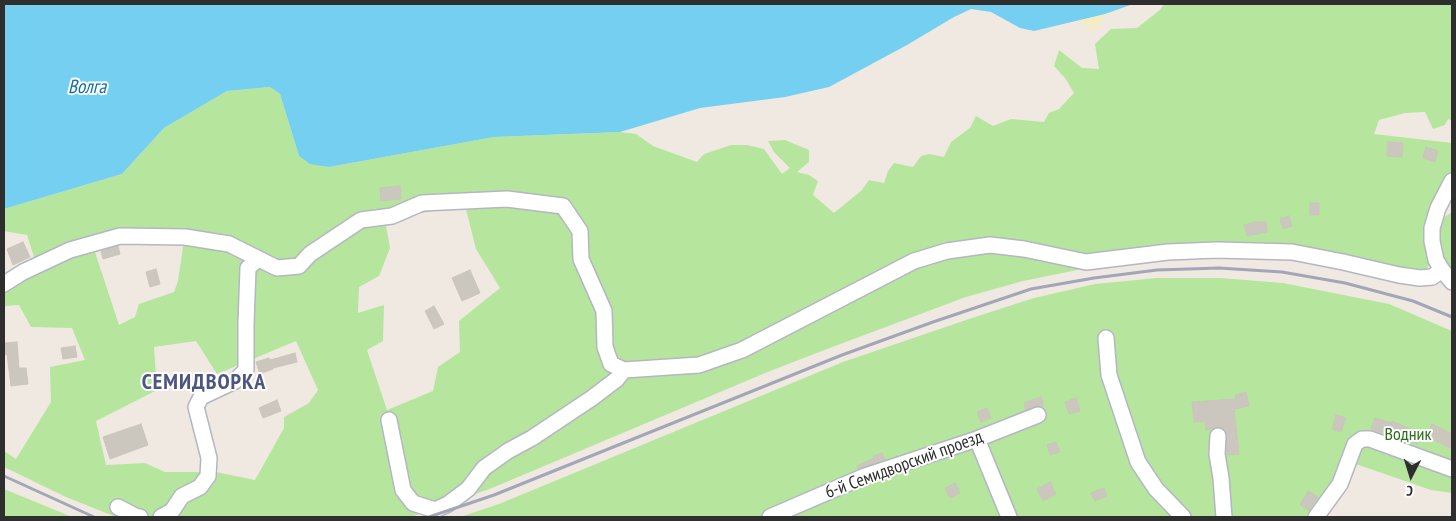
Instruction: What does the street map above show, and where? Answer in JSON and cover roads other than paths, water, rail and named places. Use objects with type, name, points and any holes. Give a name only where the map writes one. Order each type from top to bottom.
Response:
[{"type":"street","points":[[1452,181],[1438,208],[1432,228],[1432,241],[1436,260],[1452,282]]},
{"type":"street","points":[[4,284],[23,272],[70,250],[120,236],[185,238],[230,244],[277,268],[299,266],[310,254],[360,220],[392,216],[422,203],[506,199],[563,206],[580,231],[581,259],[604,311],[605,347],[610,364],[624,370],[699,365],[742,350],[914,261],[947,251],[990,245],[1024,249],[1086,262],[1168,252],[1217,250],[1292,252],[1420,278],[1432,277],[1442,270]]},
{"type":"street","points":[[161,517],[172,511],[182,496],[200,487],[208,476],[209,458],[196,407],[201,397],[235,381],[246,370],[248,268],[258,259]]},
{"type":"street","points":[[1106,338],[1109,375],[1138,462],[1156,489],[1183,517]]},
{"type":"street","points":[[389,420],[403,490],[413,503],[434,510],[448,504],[468,489],[484,468],[592,398],[617,379],[624,370]]},
{"type":"street","name":"6-й Семидворский проезд","points":[[770,517],[865,476],[1038,415]]},
{"type":"street","points":[[1218,436],[1216,454],[1221,478],[1224,517]]},
{"type":"street","points":[[977,438],[1010,517]]},
{"type":"street","points":[[1316,517],[1340,484],[1356,444],[1362,439],[1370,439],[1452,469]]},
{"type":"street","points":[[118,508],[140,517]]},
{"type":"water","name":"Волга","points":[[4,4],[1133,4],[1105,14],[1034,31],[1020,28],[991,12],[971,9],[829,87],[785,97],[700,108],[620,132],[494,137],[329,167],[310,164],[299,156],[280,94],[270,87],[227,91],[164,128],[122,174],[4,209]]},
{"type":"railway","points":[[429,517],[494,495],[842,355],[1031,289],[1157,270],[1219,268],[1282,272],[1345,283],[1413,301],[1452,317]]},
{"type":"railway","points":[[4,476],[94,517]]},
{"type":"district","name":"СЕМИДВОРКА","points":[[204,383]]},
{"type":"park label","name":"Водник","points":[[1408,435]]}]
